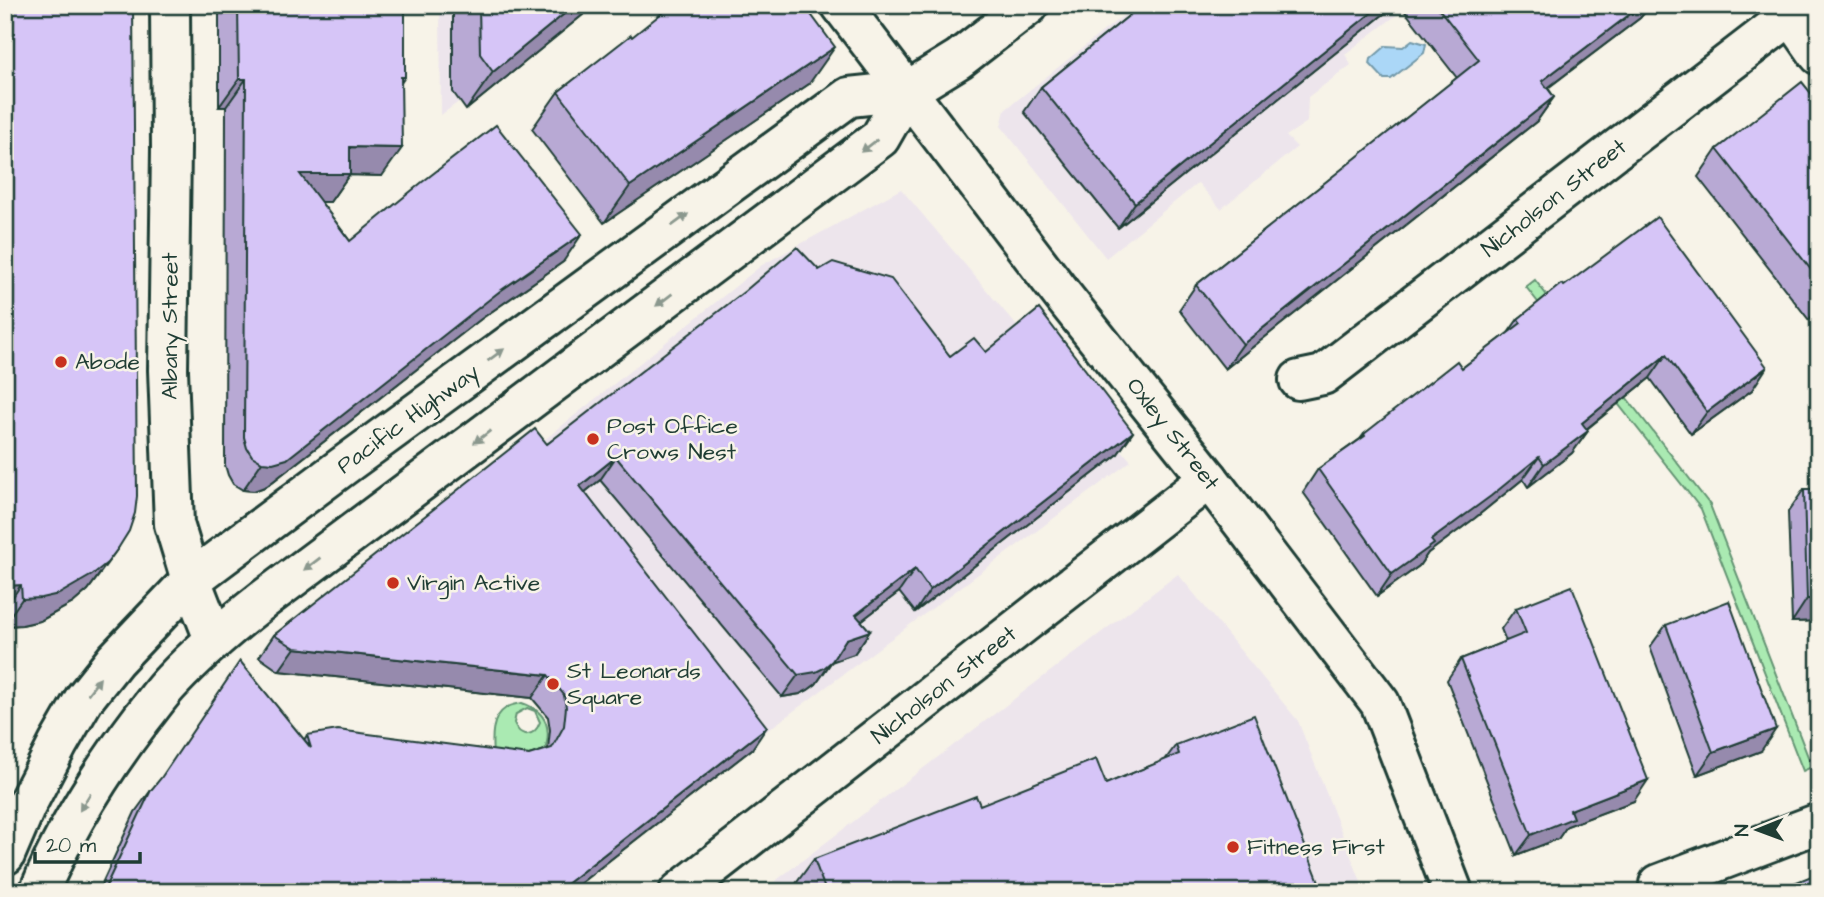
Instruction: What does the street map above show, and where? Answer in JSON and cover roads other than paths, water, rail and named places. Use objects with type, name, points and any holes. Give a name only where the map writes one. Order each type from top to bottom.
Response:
[{"type":"street","name":"Albany Street","points":[[170,5],[168,370],[174,523],[191,580],[214,639]]},
{"type":"street","name":"Oxley Street","points":[[841,5],[1063,296],[1209,479],[1380,703],[1453,892]]},
{"type":"street","name":"Pacific Highway","points":[[5,855],[26,806],[84,699],[116,660],[191,580],[849,97],[907,91],[947,67],[1028,5]]},
{"type":"street","points":[[1793,8],[1819,55]]},
{"type":"street","name":"Nicholson Street","points":[[1299,380],[1323,375],[1793,8]]},
{"type":"street","name":"Pacific Highway","points":[[39,892],[66,834],[122,745],[170,682],[214,639],[880,138],[907,91]]},
{"type":"street","name":"Nicholson Street","points":[[679,892],[1209,479]]},
{"type":"street","points":[[1659,884],[1819,823]]},
{"type":"water","points":[[1412,40],[1426,44],[1424,53],[1391,79],[1384,79],[1370,64],[1371,59],[1386,46],[1403,47]]},
{"type":"place","name":"Abode","points":[[61,362]]},
{"type":"place","name":"Post Office Crows Nest","points":[[593,439]]},
{"type":"place","name":"Virgin Active","points":[[393,583]]},
{"type":"place","name":"St Leonards Square","points":[[553,684]]},
{"type":"place","name":"Fitness First","points":[[1233,847]]}]
